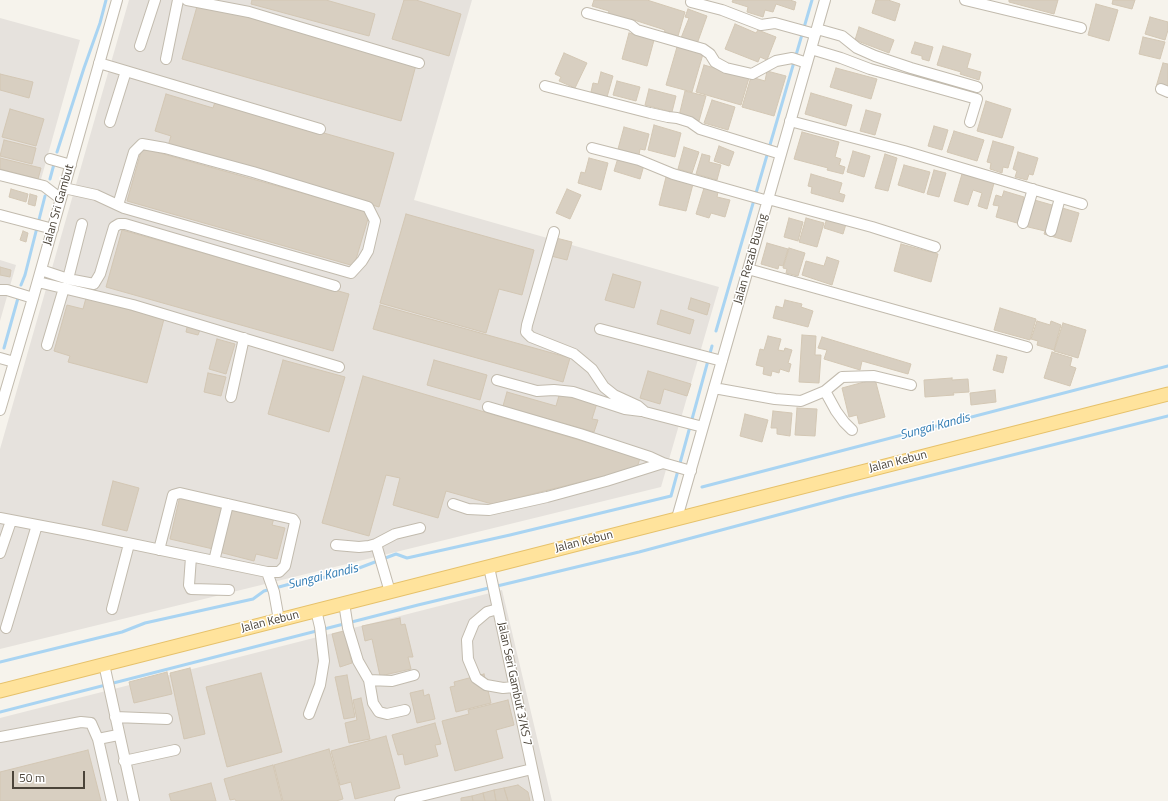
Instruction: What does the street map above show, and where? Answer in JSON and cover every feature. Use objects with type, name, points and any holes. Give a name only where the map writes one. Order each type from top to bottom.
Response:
[{"type":"main road","name":"Jalan Kebun","points":[[0,690],[1168,394]]},
{"type":"street","name":"Jalan Sri Gambut","points":[[0,410],[38,282],[117,0]]},
{"type":"street","points":[[140,46],[155,0]]},
{"type":"street","points":[[166,59],[178,0]]},
{"type":"street","points":[[187,0],[249,12],[419,63]]},
{"type":"street","name":"Jalan Rezab Buang","points":[[677,518],[677,467],[694,425],[714,388],[713,358],[748,269],[778,153],[790,121],[805,62],[811,49],[810,32],[825,0]]},
{"type":"street","points":[[965,0],[1081,28]]},
{"type":"street","points":[[691,2],[722,10],[761,25],[775,23],[810,32],[842,36],[857,48],[875,56],[978,87]]},
{"type":"street","points":[[587,12],[631,25],[637,30],[703,49],[710,54],[715,62],[726,68],[752,74],[776,61],[792,58],[805,62]]},
{"type":"street","points":[[811,49],[870,69],[977,100],[970,122]]},
{"type":"street","points":[[99,63],[320,129]]},
{"type":"street","points":[[110,122],[126,71]]},
{"type":"street","points":[[545,86],[677,118],[690,122],[700,129],[778,153]]},
{"type":"street","points":[[790,121],[904,151],[1082,204]]},
{"type":"street","points":[[64,188],[96,195],[124,208],[351,273],[362,261],[368,251],[375,222],[368,207],[253,172],[166,148],[142,144],[134,152],[118,205]]},
{"type":"street","points":[[592,148],[639,160],[673,174],[751,197],[872,227],[935,247]]},
{"type":"street","points":[[50,160],[71,165]]},
{"type":"street","points":[[0,176],[44,186],[61,199]]},
{"type":"street","points":[[1023,223],[1033,189]]},
{"type":"street","points":[[1051,231],[1060,198]]},
{"type":"street","points":[[0,215],[53,229]]},
{"type":"street","points":[[68,279],[82,224]]},
{"type":"street","points":[[41,270],[68,279],[94,284],[100,274],[114,227],[119,224],[125,224],[335,286]]},
{"type":"street","points":[[554,232],[526,332],[531,337],[574,354],[592,369],[608,391],[638,406],[645,412]]},
{"type":"street","points":[[748,269],[1027,347]]},
{"type":"street","points":[[38,282],[133,305],[339,367]]},
{"type":"street","points":[[47,345],[64,288]]},
{"type":"street","points":[[0,290],[7,290],[33,298]]},
{"type":"street","points":[[600,329],[713,358]]},
{"type":"street","points":[[231,397],[244,338]]},
{"type":"street","points":[[0,358],[14,362]]},
{"type":"street","points":[[714,388],[775,399],[801,401],[825,391],[842,377],[874,376],[911,385]]},
{"type":"street","points":[[497,380],[537,391],[554,390],[573,392],[625,409],[645,412],[694,425]]},
{"type":"street","points":[[825,391],[844,422],[852,430]]},
{"type":"street","points":[[488,408],[580,434],[677,467]]},
{"type":"street","points":[[453,504],[468,510],[489,510],[677,467]]},
{"type":"street","points":[[0,518],[11,521],[214,561],[269,576],[278,572],[284,566],[295,522],[293,519],[180,493],[173,495],[159,550]]},
{"type":"street","points":[[214,561],[228,504]]},
{"type":"street","points":[[0,553],[11,521]]},
{"type":"street","points":[[6,628],[37,525]]},
{"type":"street","points":[[378,548],[395,534],[420,528]]},
{"type":"street","points":[[112,609],[129,544]]},
{"type":"street","points":[[336,545],[359,547],[369,546],[378,548]]},
{"type":"street","points":[[378,548],[385,569],[390,592]]},
{"type":"street","points":[[191,557],[189,579],[191,589],[229,590]]},
{"type":"street","name":"Jalan Seri Gambut 3/KS 7","points":[[488,567],[539,801]]},
{"type":"street","points":[[269,576],[274,592],[278,620]]},
{"type":"street","points":[[344,603],[348,625],[358,661],[369,680],[373,703],[379,712],[387,714],[405,710]]},
{"type":"street","points":[[498,609],[487,612],[474,623],[467,640],[468,659],[476,678],[486,685],[503,688],[514,687]]},
{"type":"street","points":[[309,714],[320,685],[324,661],[316,610]]},
{"type":"street","points":[[104,664],[118,735],[134,801]]},
{"type":"street","points":[[369,680],[392,680],[414,675]]},
{"type":"street","points":[[115,717],[167,719]]},
{"type":"street","points":[[0,737],[81,722],[91,723],[98,739],[112,801]]},
{"type":"street","points":[[98,739],[118,735]]},
{"type":"street","points":[[124,761],[175,750]]},
{"type":"street","points":[[400,801],[532,769]]},
{"type":"shaded area","points":[[129,0],[472,0],[414,200],[719,287],[661,487],[0,649],[0,449]]},
{"type":"shaded area","points":[[0,18],[80,40],[38,190],[0,180]]},
{"type":"shaded area","points":[[0,260],[16,265],[0,321]]},
{"type":"shaded area","points":[[502,590],[552,801],[0,801],[0,718]]},
{"type":"building","points":[[252,0],[326,0],[375,14],[369,36],[251,4]]},
{"type":"building","points":[[404,0],[416,0],[461,14],[449,56],[392,39]]},
{"type":"building","points":[[594,0],[647,0],[685,12],[678,36],[664,32],[665,30],[631,19],[630,23],[607,15],[609,11],[592,6]]},
{"type":"building","points":[[733,0],[790,0],[796,2],[794,10],[776,4],[773,12],[765,10],[763,17],[747,12],[748,7],[732,2]]},
{"type":"building","points":[[876,0],[888,0],[900,4],[895,21],[872,13]]},
{"type":"building","points":[[1009,0],[1058,0],[1054,14],[1009,2]]},
{"type":"building","points":[[1113,0],[1135,0],[1132,9],[1112,4]]},
{"type":"building","points":[[198,3],[416,65],[401,121],[182,59]]},
{"type":"building","points":[[1096,4],[1118,10],[1109,41],[1088,35]]},
{"type":"building","points":[[688,9],[707,16],[697,44],[681,38],[689,18],[685,17]]},
{"type":"building","points":[[1150,17],[1168,22],[1168,30],[1165,40],[1145,34]]},
{"type":"building","points":[[735,24],[756,33],[758,30],[776,37],[767,60],[760,57],[758,62],[725,49]]},
{"type":"building","points":[[859,27],[894,40],[889,53],[855,40]]},
{"type":"building","points":[[629,33],[654,40],[647,66],[622,59]]},
{"type":"building","points":[[1143,37],[1165,42],[1160,59],[1139,54]]},
{"type":"building","points":[[915,42],[933,47],[929,61],[922,59],[922,56],[911,53]]},
{"type":"building","points":[[943,46],[971,54],[967,68],[981,72],[979,80],[960,74],[961,72],[937,65]]},
{"type":"building","points":[[677,47],[703,54],[692,92],[666,85]]},
{"type":"building","points":[[564,53],[587,63],[575,88],[559,81],[561,77],[555,74]]},
{"type":"building","points":[[1163,63],[1168,64],[1168,90],[1156,87]]},
{"type":"building","points":[[704,65],[749,78],[741,105],[696,92]]},
{"type":"building","points":[[836,68],[877,79],[871,99],[830,87]]},
{"type":"building","points":[[767,71],[786,76],[774,116],[742,107],[751,77],[765,81]]},
{"type":"building","points":[[601,72],[613,76],[607,97],[591,92],[593,83],[598,84]]},
{"type":"building","points":[[0,74],[33,82],[29,98],[0,90]]},
{"type":"building","points":[[617,81],[640,87],[636,101],[613,95]]},
{"type":"building","points":[[649,89],[676,96],[672,112],[645,105]]},
{"type":"building","points":[[685,91],[706,96],[699,121],[679,116]]},
{"type":"building","points":[[811,93],[852,105],[846,126],[805,114]]},
{"type":"building","points":[[166,94],[213,108],[215,102],[394,153],[379,207],[168,146],[171,136],[155,131]]},
{"type":"building","points":[[712,100],[735,107],[728,130],[704,123]]},
{"type":"building","points":[[986,101],[1011,109],[1002,138],[977,131]]},
{"type":"building","points":[[10,109],[44,119],[36,146],[2,137]]},
{"type":"building","points":[[866,110],[881,114],[875,135],[860,131]]},
{"type":"building","points":[[654,125],[681,133],[675,157],[648,150]]},
{"type":"building","points":[[934,126],[948,130],[942,150],[928,146]]},
{"type":"building","points":[[624,127],[649,134],[645,150],[640,149],[639,155],[618,149]]},
{"type":"building","points":[[954,131],[984,140],[977,161],[947,152]]},
{"type":"building","points":[[802,132],[839,142],[835,157],[841,159],[839,165],[845,167],[843,174],[827,170],[828,168],[794,159]]},
{"type":"building","points":[[4,140],[36,148],[32,164],[0,156]]},
{"type":"building","points":[[993,141],[1014,147],[1008,168],[1003,167],[1002,173],[990,169],[991,163],[987,162]]},
{"type":"building","points":[[719,146],[734,152],[729,166],[714,161]]},
{"type":"building","points":[[684,147],[699,152],[692,173],[678,169]]},
{"type":"building","points":[[142,148],[370,212],[354,266],[127,201]]},
{"type":"building","points":[[853,151],[870,156],[864,177],[847,172]]},
{"type":"building","points":[[1018,152],[1038,158],[1033,175],[1029,174],[1027,180],[1015,177],[1017,171],[1013,169]]},
{"type":"building","points":[[702,154],[710,156],[709,162],[721,165],[717,180],[696,174]]},
{"type":"building","points":[[885,154],[897,158],[888,191],[875,188]]},
{"type":"building","points":[[0,158],[41,168],[38,179],[0,169]]},
{"type":"building","points":[[589,158],[608,163],[601,190],[578,183],[581,172],[585,173]]},
{"type":"building","points":[[618,158],[644,165],[640,179],[614,171]]},
{"type":"building","points":[[904,165],[930,172],[924,193],[898,185]]},
{"type":"building","points":[[934,170],[946,173],[939,197],[927,194]]},
{"type":"building","points":[[811,174],[842,183],[839,193],[845,195],[843,202],[811,193],[812,187],[808,186]]},
{"type":"building","points":[[962,174],[994,183],[987,209],[978,206],[982,193],[973,190],[968,205],[954,201]]},
{"type":"building","points":[[666,177],[693,184],[686,211],[659,205]]},
{"type":"building","points":[[704,188],[718,192],[717,197],[730,200],[725,217],[711,213],[709,218],[696,214]]},
{"type":"building","points":[[11,189],[28,194],[26,202],[9,197]]},
{"type":"building","points":[[567,189],[581,195],[570,219],[556,213]]},
{"type":"building","points":[[1004,191],[1024,197],[1023,202],[1030,204],[1031,199],[1052,205],[1051,210],[1058,212],[1059,207],[1079,213],[1071,242],[1044,234],[1045,231],[1024,226],[1026,220],[1019,218],[1017,223],[996,217],[999,206],[993,205],[996,195],[1002,197]]},
{"type":"building","points":[[30,194],[37,196],[35,206],[28,204]]},
{"type":"building","points":[[406,214],[534,250],[522,295],[499,289],[486,333],[380,303]]},
{"type":"building","points":[[789,218],[803,222],[798,241],[784,237]]},
{"type":"building","points":[[806,218],[824,223],[817,247],[799,242]]},
{"type":"building","points":[[827,218],[846,224],[843,234],[824,228]]},
{"type":"building","points":[[122,230],[349,294],[333,351],[106,287]]},
{"type":"building","points":[[23,231],[28,233],[26,242],[20,240]]},
{"type":"building","points":[[556,238],[572,242],[567,260],[551,256]]},
{"type":"building","points":[[767,243],[788,249],[783,266],[779,265],[778,269],[761,264]]},
{"type":"building","points":[[901,244],[938,254],[931,282],[894,271]]},
{"type":"building","points":[[789,248],[805,253],[798,276],[786,273],[787,269],[783,268]]},
{"type":"building","points":[[827,257],[839,261],[832,285],[802,275],[806,261],[824,266]]},
{"type":"building","points":[[0,267],[11,270],[10,277],[0,275]]},
{"type":"building","points":[[613,274],[641,282],[634,308],[605,300]]},
{"type":"building","points":[[86,298],[164,319],[147,383],[68,362],[70,356],[54,351],[67,305],[83,309]]},
{"type":"building","points":[[691,298],[710,304],[707,315],[688,309]]},
{"type":"building","points":[[785,300],[802,304],[801,307],[813,311],[808,327],[773,318],[776,306],[783,308]]},
{"type":"building","points":[[380,305],[570,358],[563,382],[373,329]]},
{"type":"building","points":[[1000,308],[1036,319],[1030,340],[994,330]]},
{"type":"building","points":[[661,310],[694,320],[690,334],[657,324]]},
{"type":"building","points":[[1037,321],[1050,325],[1051,321],[1061,325],[1054,350],[1037,345],[1038,341],[1031,339]]},
{"type":"building","points":[[188,323],[201,327],[198,335],[186,332]]},
{"type":"building","points":[[1063,323],[1086,330],[1078,358],[1054,351]]},
{"type":"building","points":[[802,335],[816,336],[815,355],[821,355],[819,383],[799,382]]},
{"type":"building","points":[[768,336],[781,339],[778,350],[784,351],[785,348],[792,350],[788,363],[791,364],[789,372],[780,369],[779,373],[772,371],[771,376],[763,374],[764,367],[756,365],[760,349],[764,350]]},
{"type":"building","points":[[822,337],[911,364],[908,374],[862,361],[860,370],[824,359],[827,350],[818,348]]},
{"type":"building","points":[[217,339],[235,344],[226,374],[209,369]]},
{"type":"building","points":[[1052,352],[1072,358],[1070,366],[1076,368],[1070,386],[1044,378]]},
{"type":"building","points":[[997,355],[1007,357],[1003,373],[993,370]]},
{"type":"building","points":[[283,360],[345,377],[329,432],[268,414]]},
{"type":"building","points":[[434,360],[487,375],[480,400],[427,385]]},
{"type":"building","points":[[648,371],[691,384],[687,396],[664,389],[660,404],[640,398]]},
{"type":"building","points":[[208,373],[226,377],[221,396],[204,392]]},
{"type":"building","points":[[363,376],[640,458],[637,468],[492,504],[446,491],[438,518],[393,505],[400,478],[386,475],[369,536],[322,523]]},
{"type":"building","points":[[952,378],[952,380],[968,379],[969,392],[953,393],[954,395],[925,397],[924,380]]},
{"type":"building","points":[[875,379],[885,417],[859,424],[857,415],[849,417],[842,388]]},
{"type":"building","points":[[995,390],[996,402],[971,405],[970,393]]},
{"type":"building","points":[[507,392],[556,406],[560,392],[597,403],[592,419],[598,420],[594,432],[503,406]]},
{"type":"building","points":[[797,408],[817,409],[815,436],[795,435]]},
{"type":"building","points":[[773,411],[792,413],[790,436],[777,434],[777,428],[771,428]]},
{"type":"building","points":[[745,414],[768,420],[762,442],[740,436]]},
{"type":"building","points":[[113,481],[139,488],[127,531],[102,525]]},
{"type":"building","points":[[180,496],[224,506],[213,549],[170,539]]},
{"type":"building","points":[[230,507],[274,518],[272,525],[285,528],[277,559],[256,554],[254,561],[219,552]]},
{"type":"building","points":[[400,618],[401,625],[405,624],[413,657],[408,657],[411,669],[380,676],[372,639],[365,641],[362,626]]},
{"type":"building","points":[[344,631],[352,663],[340,667],[332,634]]},
{"type":"building","points":[[190,668],[205,734],[184,739],[170,673]]},
{"type":"building","points":[[167,672],[172,694],[134,703],[129,682]]},
{"type":"building","points":[[261,673],[282,752],[227,767],[206,687]]},
{"type":"building","points":[[484,674],[491,703],[456,712],[450,687],[455,686],[454,682]]},
{"type":"building","points":[[347,675],[355,717],[344,719],[335,677]]},
{"type":"building","points":[[423,690],[424,696],[429,694],[435,719],[417,723],[410,693]]},
{"type":"building","points":[[361,698],[370,739],[349,743],[345,723],[357,720],[353,700]]},
{"type":"building","points":[[508,700],[514,725],[496,730],[503,758],[455,771],[442,721],[469,714],[468,710]]},
{"type":"building","points":[[435,723],[441,744],[435,745],[438,756],[405,765],[403,754],[398,755],[392,735]]},
{"type":"building","points":[[386,736],[400,788],[355,799],[351,782],[340,785],[331,751]]},
{"type":"building","points":[[329,749],[343,799],[336,801],[283,801],[274,765]]},
{"type":"building","points":[[88,750],[101,801],[0,801],[0,772]]},
{"type":"building","points":[[273,765],[282,801],[230,800],[224,779]]},
{"type":"building","points":[[211,783],[216,801],[171,801],[169,794]]},
{"type":"building","points":[[518,785],[528,792],[530,801],[508,801],[504,788]]},
{"type":"building","points":[[504,788],[508,801],[496,801],[494,790]]},
{"type":"building","points":[[494,790],[496,801],[485,801],[483,793]]},
{"type":"building","points":[[483,793],[485,801],[473,801],[472,796]]},
{"type":"building","points":[[472,796],[473,801],[461,801],[461,798]]},
{"type":"waterway","points":[[57,152],[100,23],[106,0]]},
{"type":"waterway","points":[[716,331],[812,0]]},
{"type":"waterway","points":[[50,179],[54,164]]},
{"type":"waterway","points":[[21,285],[25,275],[45,196]]},
{"type":"waterway","points":[[4,348],[18,298]]},
{"type":"waterway","name":"Sungai Kandis","points":[[0,662],[122,632],[145,623],[253,599],[264,591],[290,584],[346,573],[396,554],[407,558],[671,496],[712,346]]},
{"type":"waterway","name":"Sungai Kandis","points":[[702,487],[1168,366]]},
{"type":"waterway","points":[[0,712],[418,605],[639,552],[845,497],[1168,416]]}]
